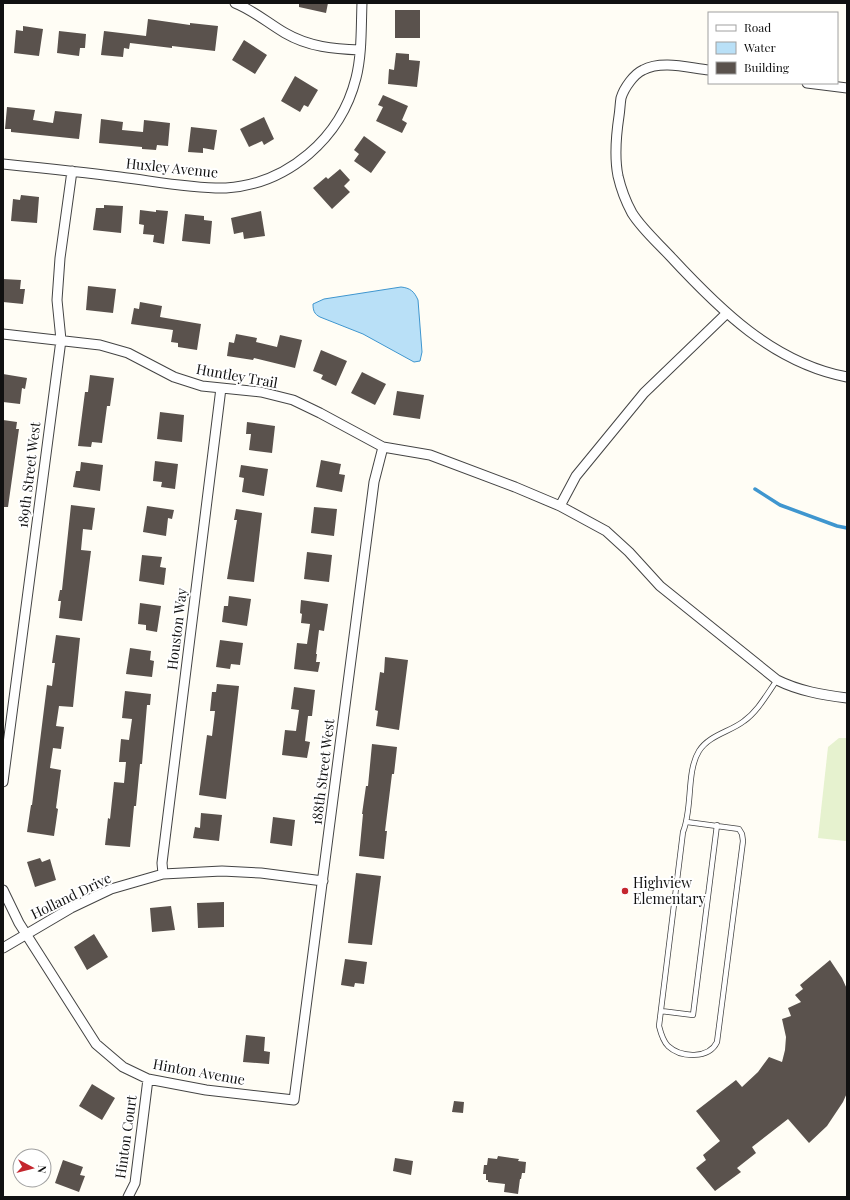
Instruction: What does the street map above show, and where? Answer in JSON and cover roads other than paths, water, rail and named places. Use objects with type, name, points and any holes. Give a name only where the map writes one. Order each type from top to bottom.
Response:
[{"type":"street","points":[[234,3],[262,17],[284,32],[305,42],[328,48],[360,50]]},
{"type":"street","name":"Huxley Avenue","points":[[3,164],[213,188],[239,186],[270,177],[288,169],[309,154],[327,136],[348,103],[353,91],[359,65],[362,3]]},
{"type":"street","points":[[708,70],[667,65],[643,70],[635,76],[627,87],[621,98],[616,138],[618,177],[625,197],[633,214],[644,228],[695,283],[759,340],[807,366],[847,377]]},
{"type":"street","points":[[815,84],[847,88]]},
{"type":"street","name":"189th Street West","points":[[3,782],[61,340],[57,300],[60,258],[72,171]]},
{"type":"street","points":[[560,506],[576,476],[644,394],[727,313]]},
{"type":"street","name":"Huntley Trail","points":[[3,334],[100,345],[128,353],[174,377],[202,386],[261,392],[293,400],[383,447],[430,455],[515,487],[560,506],[606,531],[660,586],[777,680],[786,685],[817,694],[847,698]]},
{"type":"street","name":"Houston Way","points":[[163,874],[162,863],[221,388]]},
{"type":"street","name":"188th Street West","points":[[294,1100],[374,482],[383,447]]},
{"type":"street","name":"Holland Drive","points":[[3,948],[71,908],[111,889],[163,874],[222,871],[261,873],[323,881]]},
{"type":"street","points":[[3,890],[26,934]]},
{"type":"street","name":"Hinton Avenue","points":[[26,934],[96,1044],[123,1067],[148,1079],[206,1090],[294,1100]]},
{"type":"street","name":"Hinton Court","points":[[128,1197],[135,1184],[148,1079]]},
{"type":"lane","points":[[687,822],[739,829],[742,834],[743,841],[719,1034],[715,1047],[706,1053],[699,1054],[680,1052],[672,1049],[663,1040],[660,1026],[683,832],[687,822],[694,762],[698,752],[705,744],[721,733],[740,724],[750,716],[777,680]]},
{"type":"lane","points":[[661,1011],[693,1015],[717,826]]},
{"type":"water","points":[[401,287],[411,290],[418,300],[422,352],[420,361],[414,362],[363,334],[320,317],[316,315],[314,310],[313,304],[324,299]]},
{"type":"waterway","points":[[755,489],[780,505],[837,526],[847,528]]},
{"type":"place","name":"Highview Elementary","points":[[625,891]]}]
